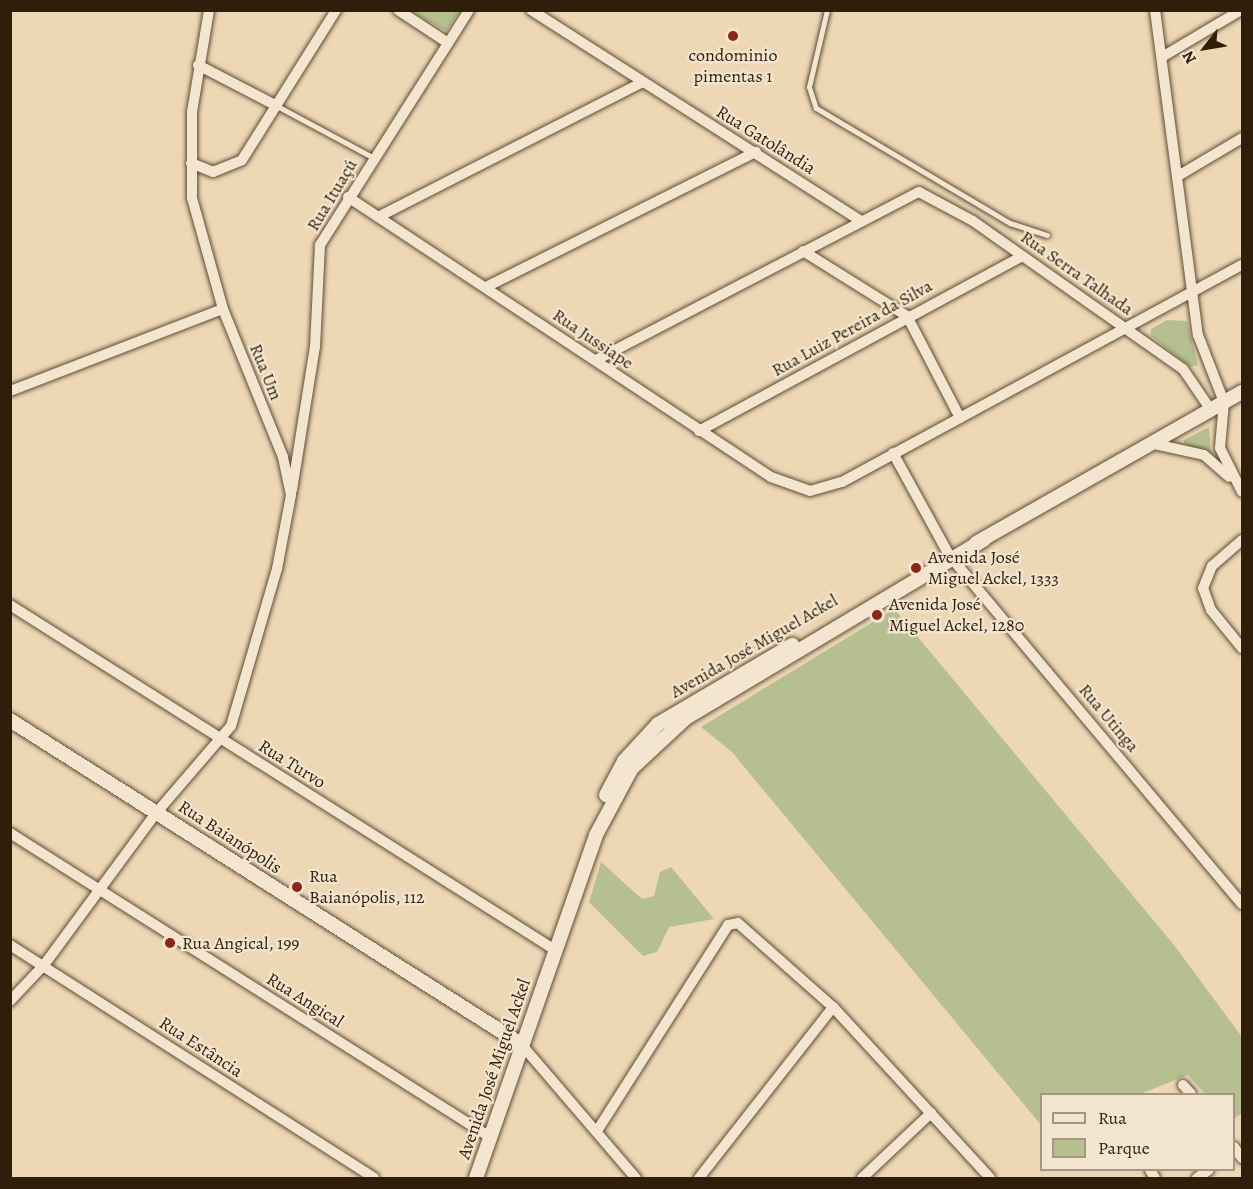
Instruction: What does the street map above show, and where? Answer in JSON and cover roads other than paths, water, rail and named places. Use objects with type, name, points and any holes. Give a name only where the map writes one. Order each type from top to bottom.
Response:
[{"type":"street","name":"Rua Um","points":[[10,1000],[44,966],[157,812],[222,739],[239,708],[291,495],[279,446],[223,309],[192,198],[191,163],[198,65],[208,10]]},
{"type":"street","points":[[191,163],[213,172],[234,167],[277,106],[336,10]]},
{"type":"street","points":[[398,10],[448,43]]},
{"type":"street","name":"Rua Ituaçú","points":[[291,495],[302,445],[315,347],[320,245],[348,197],[469,10]]},
{"type":"street","name":"Rua Gatolândia","points":[[531,10],[860,220]]},
{"type":"street","points":[[1155,10],[1206,365],[1224,402],[1218,438],[1234,481]]},
{"type":"street","points":[[1162,57],[1242,10]]},
{"type":"street","points":[[198,65],[277,106]]},
{"type":"street","points":[[378,217],[643,82]]},
{"type":"street","points":[[1178,176],[1242,138]]},
{"type":"street","points":[[486,287],[756,152]]},
{"type":"street","name":"Rua Serra Talhada","points":[[860,220],[905,196],[919,192],[938,198],[1127,328],[1189,375],[1211,410]]},
{"type":"street","name":"Rua Jussiape","points":[[348,197],[596,360],[699,431],[780,482],[826,489],[893,453]]},
{"type":"street","points":[[596,360],[860,220]]},
{"type":"street","points":[[803,251],[907,316],[960,418]]},
{"type":"street","name":"Rua Luiz Pereira da Silva","points":[[699,431],[907,316],[1022,256]]},
{"type":"street","points":[[893,453],[1194,294],[1242,266]]},
{"type":"street","points":[[10,391],[223,309]]},
{"type":"street","points":[[1189,375],[1206,365]]},
{"type":"street","name":"Avenida José Miguel Ackel","points":[[476,1179],[521,1044],[596,835],[632,768],[666,733],[952,558],[1242,392]]},
{"type":"street","points":[[1150,443],[1204,455],[1234,481],[1242,492]]},
{"type":"street","points":[[279,446],[293,450],[302,445]]},
{"type":"street","name":"Rua Utinga","points":[[893,453],[952,558],[1242,904]]},
{"type":"street","points":[[1242,540],[1212,566],[1203,588],[1211,610],[1242,648]]},
{"type":"street","name":"Rua Turvo","points":[[10,605],[555,950]]},
{"type":"street","name":"Rua Baianópolis","points":[[10,720],[521,1044]]},
{"type":"street","name":"Rua Angical","points":[[10,833],[490,1137]]},
{"type":"street","points":[[597,1131],[728,925],[744,925],[833,1007],[990,1179]]},
{"type":"street","name":"Rua Estância","points":[[10,945],[374,1179]]},
{"type":"street","points":[[699,1179],[833,1007]]},
{"type":"street","points":[[521,1044],[636,1179]]},
{"type":"street","points":[[1183,1085],[1189,1093]]},
{"type":"street","points":[[862,1179],[931,1113]]},
{"type":"lane","points":[[827,10],[809,87],[816,108],[1010,223],[1047,235]]},
{"type":"lane","points":[[277,106],[374,158]]},
{"type":"place","name":"condominio pimentas 1","points":[[733,36]]},
{"type":"place","name":"Avenida José Miguel Ackel, 1333","points":[[916,568]]},
{"type":"place","name":"Avenida José Miguel Ackel, 1280","points":[[877,615]]},
{"type":"place","name":"Rua Baianópolis, 112","points":[[297,887]]},
{"type":"place","name":"Rua Angical, 199","points":[[170,943]]}]
